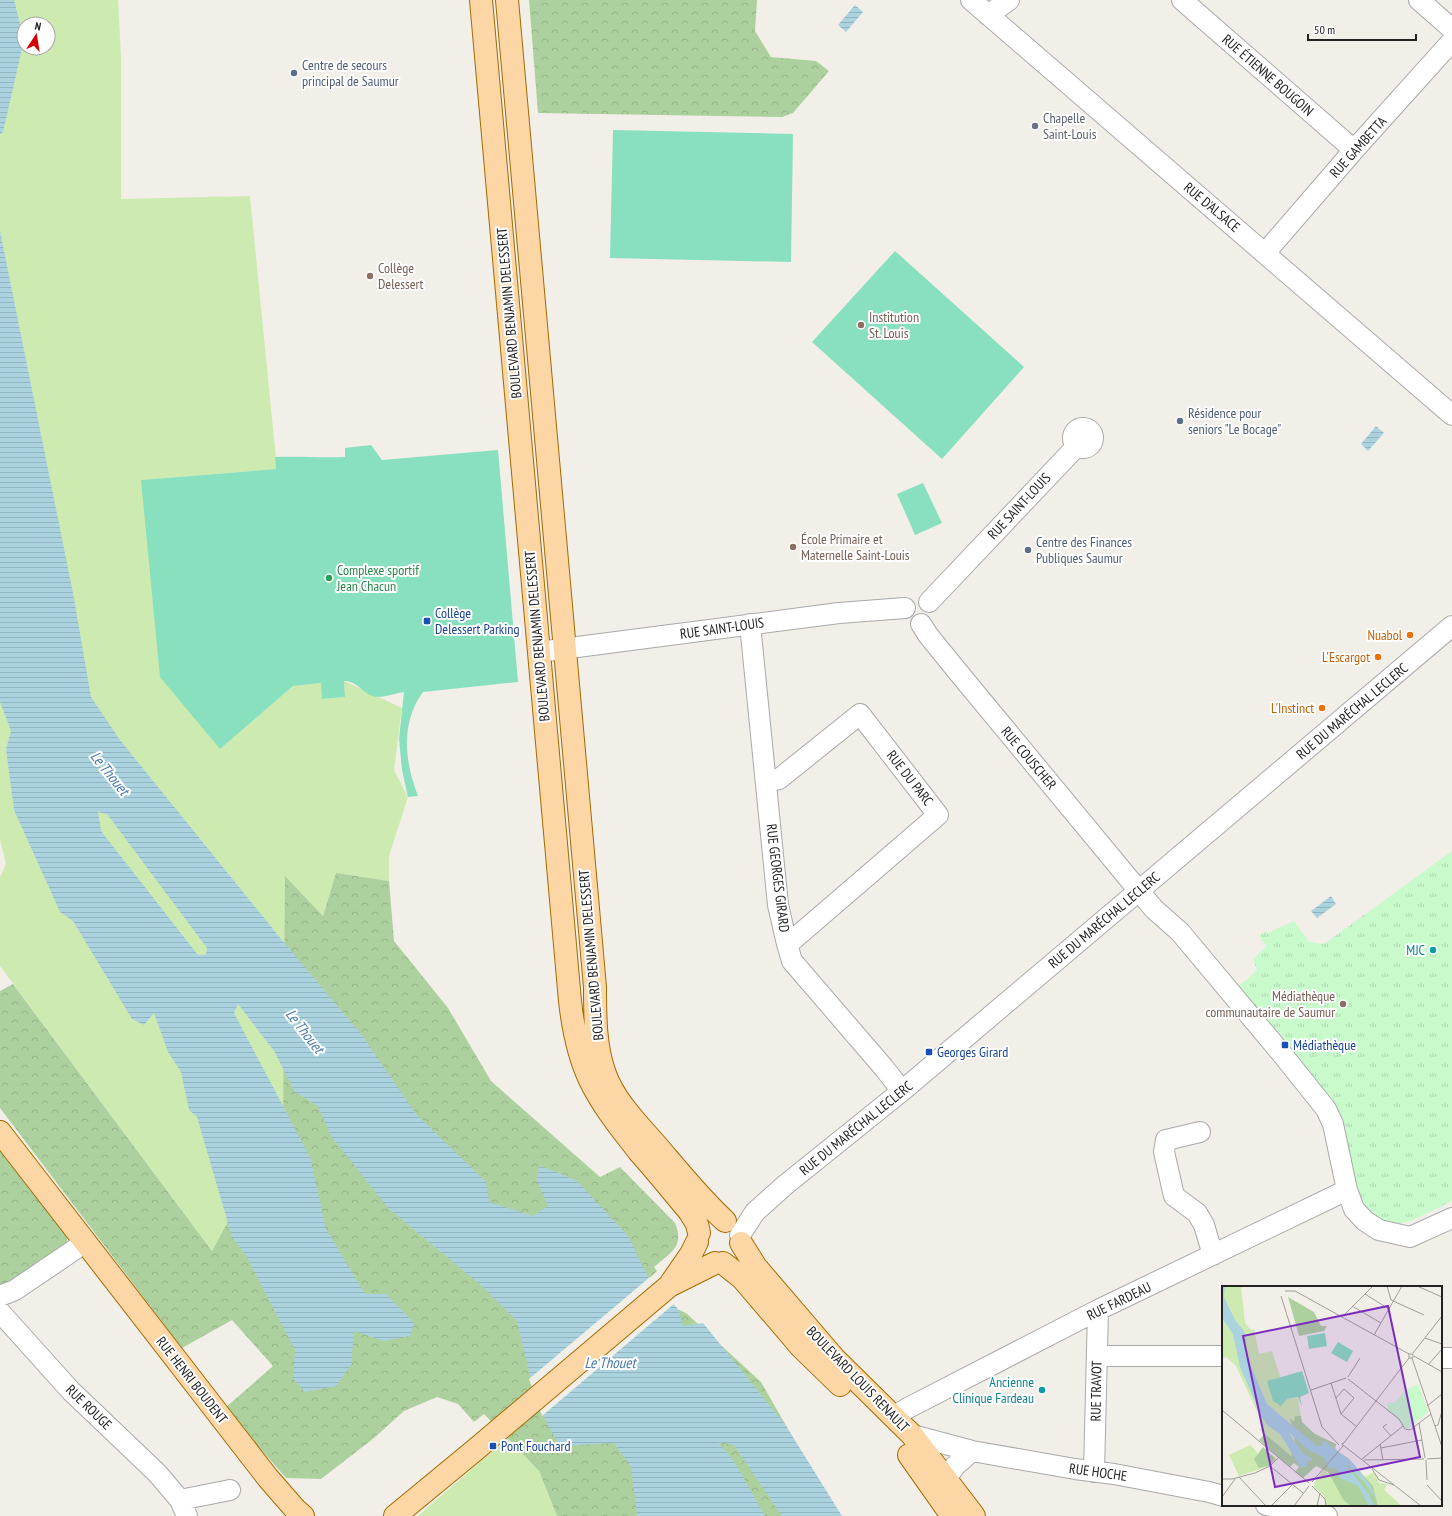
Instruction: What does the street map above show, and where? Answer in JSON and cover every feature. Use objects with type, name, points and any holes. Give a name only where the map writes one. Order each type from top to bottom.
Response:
[{"type":"main road","name":"BOULEVARD BENJAMIN DELESSERT","points":[[482,0],[573,1026],[579,1050],[590,1080],[602,1103],[618,1126],[689,1211],[697,1224],[698,1237]]},
{"type":"main road","name":"BOULEVARD BENJAMIN DELESSERT","points":[[507,0],[565,649],[594,987],[596,1026],[600,1056],[610,1085],[631,1116],[702,1199],[734,1231]]},
{"type":"main road","name":"RUE HENRI BOUDENT","points":[[0,1132],[268,1478],[303,1516]]},
{"type":"main road","points":[[395,1516],[669,1286],[691,1254],[703,1227],[710,1222],[718,1220],[734,1231],[739,1250],[730,1261],[719,1263],[669,1286]]},
{"type":"main road","name":"BOULEVARD LOUIS RENAULT","points":[[734,1231],[756,1267],[834,1358],[912,1435],[974,1516]]},
{"type":"main road","points":[[698,1237],[698,1249],[702,1256],[708,1261],[719,1263]]},
{"type":"main road","name":"BOULEVARD LOUIS RENAULT","points":[[719,1263],[742,1278],[801,1347],[904,1449],[952,1516]]},
{"type":"street","name":"RUE D'ALSACE","points":[[971,0],[1452,415]]},
{"type":"street","points":[[988,14],[1009,0]]},
{"type":"street","name":"RUE ÉTIENNE BOUGOIN","points":[[1182,0],[1354,150]]},
{"type":"street","points":[[1420,0],[1452,29]]},
{"type":"street","name":"RUE GAMBETTA","points":[[1265,253],[1354,150],[1452,42]]},
{"type":"street","name":"RUE SAINT-LOUIS","points":[[929,602],[1077,446]]},
{"type":"street","points":[[915,597],[923,598],[929,602],[932,614],[928,620],[920,624],[909,621],[905,615],[904,608],[909,600],[915,597]]},
{"type":"street","name":"RUE SAINT-LOUIS","points":[[539,652],[839,613],[904,608]]},
{"type":"street","name":"RUE GEORGES GIRARD","points":[[750,624],[767,782],[778,906],[792,961],[902,1091]]},
{"type":"street","name":"RUE COUSCHER","points":[[920,624],[1138,891],[1154,909],[1180,932],[1326,1109],[1333,1124],[1348,1190],[1354,1209],[1365,1221],[1379,1230],[1410,1237],[1452,1218]]},
{"type":"street","name":"RUE DU MARÉCHAL LECLERC","points":[[734,1231],[754,1212],[902,1091],[1452,626]]},
{"type":"street","name":"RUE DU PARC","points":[[767,782],[779,779],[860,714],[938,815],[787,944]]},
{"type":"street","points":[[1200,1132],[1166,1140],[1164,1152],[1174,1196],[1197,1213],[1204,1225],[1213,1255]]},
{"type":"street","name":"RUE FARDEAU","points":[[894,1417],[906,1409],[1098,1310],[1348,1190]]},
{"type":"street","points":[[0,1296],[15,1290],[74,1250],[84,1241]]},
{"type":"street","name":"RUE TRAVOT","points":[[1094,1472],[1098,1310]]},
{"type":"street","name":"RUE ROUGE","points":[[0,1312],[71,1391],[157,1473],[184,1512],[230,1490]]},
{"type":"street","points":[[1097,1356],[1222,1356]]},
{"type":"street","name":"RUE HOCHE","points":[[912,1435],[972,1451],[1094,1472],[1128,1476],[1222,1496]]},
{"type":"street","points":[[946,1479],[955,1466],[972,1451]]},
{"type":"street","points":[[1272,1506],[1327,1516]]},
{"type":"green space","points":[[0,0],[118,0],[121,56],[121,199],[250,196],[277,469],[141,480],[220,749],[293,686],[321,683],[323,699],[345,697],[344,681],[402,708],[394,770],[408,797],[389,856],[389,881],[336,873],[323,916],[286,877],[283,1120],[212,1251],[0,966],[0,877],[6,864],[0,840]]},
{"type":"green space","points":[[529,0],[757,0],[755,31],[771,57],[816,61],[829,71],[793,113],[782,117],[538,113]]},
{"type":"green space","points":[[613,130],[793,134],[791,262],[610,258]]},
{"type":"green space","points":[[895,251],[1024,367],[942,459],[812,342]]},
{"type":"green space","name":"Complexe sportif Jean Chacun","points":[[371,445],[382,460],[498,450],[518,682],[423,692],[411,717],[407,743],[410,770],[418,796],[408,797],[402,770],[399,739],[404,692],[376,697],[368,694],[352,682],[344,681],[345,697],[322,699],[321,683],[293,686],[220,749],[160,677],[141,480],[276,469],[275,457],[345,457],[345,448]]},
{"type":"green space","points":[[923,483],[942,523],[915,535],[897,494]]},
{"type":"green space","points":[[1452,851],[1452,1201],[1411,1221],[1400,1223],[1387,1221],[1375,1216],[1358,1196],[1337,1123],[1232,989],[1245,981],[1257,970],[1253,959],[1267,946],[1259,936],[1266,931],[1268,933],[1294,921],[1309,942],[1324,944]]},
{"type":"green space","points":[[336,873],[389,881],[394,941],[448,1008],[491,1081],[600,1177],[620,1167],[675,1223],[678,1231],[677,1244],[670,1253],[654,1267],[657,1271],[649,1279],[677,1309],[686,1313],[761,1382],[838,1516],[557,1516],[539,1471],[484,1414],[474,1422],[458,1404],[437,1397],[404,1411],[374,1438],[321,1479],[286,1478],[225,1408],[273,1366],[232,1320],[182,1348],[0,1108],[0,991],[13,984],[212,1251],[283,1120],[285,876],[323,916]]},
{"type":"green space","points":[[0,1147],[67,1234],[67,1245],[18,1277],[0,1286]]},
{"type":"green space","points":[[507,1438],[539,1471],[557,1516],[418,1516]]},
{"type":"water","points":[[0,0],[14,0],[18,16],[16,16],[16,56],[20,56],[3,132],[0,134]]},
{"type":"water","points":[[855,5],[863,12],[846,32],[838,25]]},
{"type":"water","name":"Le Thouet","points":[[0,231],[73,593],[91,697],[120,740],[277,934],[361,1034],[416,1114],[486,1182],[489,1202],[533,1216],[548,1206],[537,1180],[539,1165],[577,1181],[628,1236],[649,1279],[678,1309],[683,1326],[703,1323],[786,1426],[842,1516],[782,1516],[734,1445],[718,1442],[735,1463],[765,1516],[637,1516],[631,1466],[614,1443],[560,1446],[546,1422],[530,1375],[517,1321],[482,1286],[388,1208],[331,1136],[318,1106],[295,1092],[274,1051],[238,1004],[234,1013],[310,1157],[326,1229],[365,1294],[386,1294],[414,1323],[410,1336],[384,1341],[354,1331],[351,1365],[336,1386],[305,1392],[293,1378],[295,1350],[246,1255],[232,1237],[197,1117],[189,1110],[181,1072],[168,1052],[154,1013],[144,1025],[132,1019],[73,921],[60,912],[14,810],[6,749],[11,731],[0,702]],"holes":[[[98,812],[107,814],[207,948],[206,955],[198,955],[101,831]]]},
{"type":"water","points":[[1376,426],[1384,433],[1368,451],[1361,444]]},
{"type":"water","points":[[1331,896],[1336,904],[1317,918],[1311,911]]},
{"type":"pier","points":[[650,1277],[675,1303],[542,1416],[529,1379]]},
{"type":"place","name":"Centre de secours principal de Saumur","points":[[294,73]]},
{"type":"place","name":"Chapelle Saint-Louis","points":[[1035,126]]},
{"type":"place","name":"Collège Delessert","points":[[370,276]]},
{"type":"place","name":"Institution St. Louis","points":[[861,325]]},
{"type":"place","name":"Résidence pour seniors \"Le Bocage\"","points":[[1180,421]]},
{"type":"place","name":"École Primaire et Maternelle Saint-Louis","points":[[793,547]]},
{"type":"place","name":"Centre des Finances Publiques Saumur","points":[[1028,550]]},
{"type":"place","name":"Complexe sportif Jean Chacun","points":[[329,578]]},
{"type":"place","name":"Collège Delessert Parking","points":[[427,621]]},
{"type":"place","name":"Nuabol","points":[[1410,635]]},
{"type":"place","name":"L'Escargot","points":[[1378,657]]},
{"type":"place","name":"L'Instinct","points":[[1322,708]]},
{"type":"place","name":"MJC","points":[[1433,950]]},
{"type":"place","name":"Médiathèque communautaire de Saumur","points":[[1343,1004]]},
{"type":"place","name":"Médiathèque","points":[[1285,1045]]},
{"type":"place","name":"Georges Girard","points":[[929,1052]]},
{"type":"place","name":"Ancienne Clinique Fardeau","points":[[1042,1390]]},
{"type":"place","name":"Pont Fouchard","points":[[493,1446]]}]
